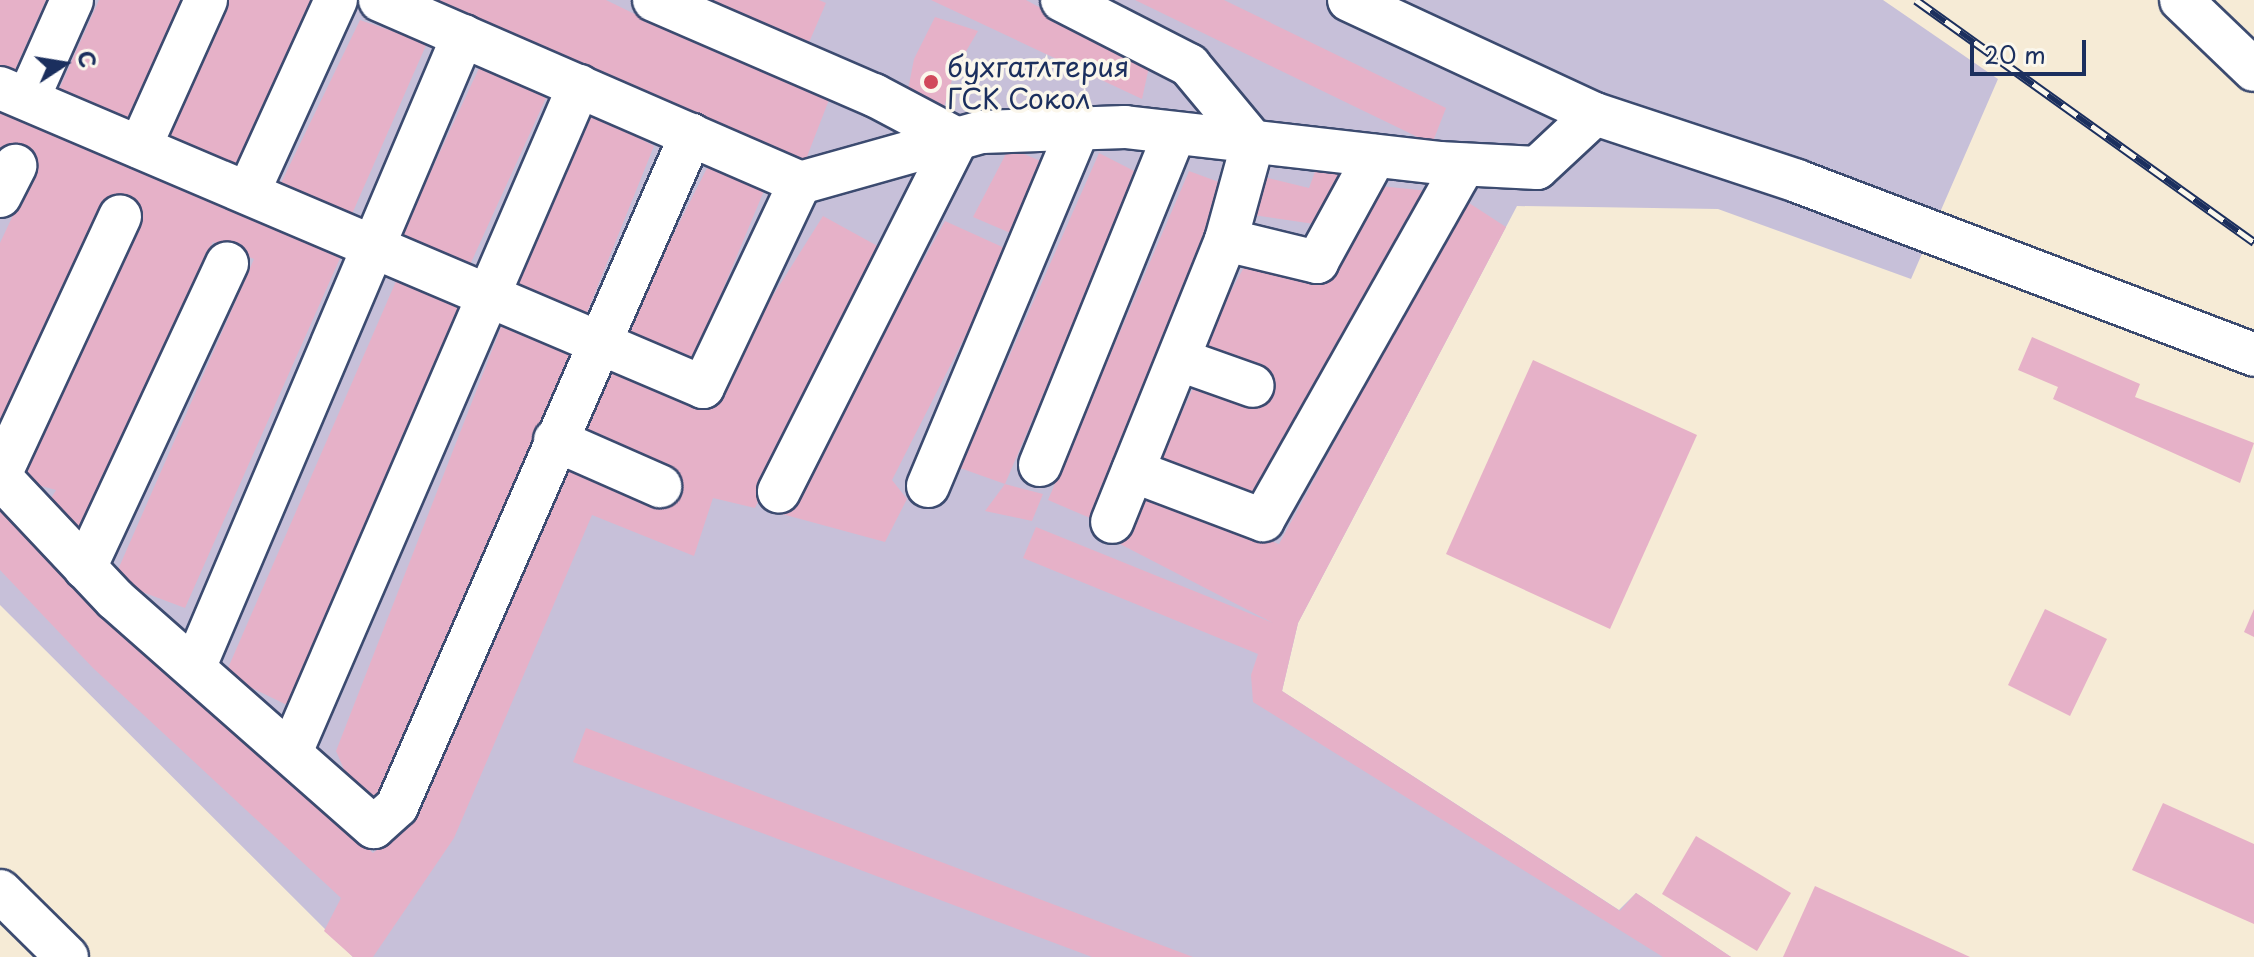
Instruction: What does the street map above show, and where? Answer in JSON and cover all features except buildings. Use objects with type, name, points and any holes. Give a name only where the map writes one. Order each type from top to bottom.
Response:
[{"type":"street","points":[[72,0],[14,94],[703,387],[800,183]]},
{"type":"street","points":[[140,147],[206,0]]},
{"type":"street","points":[[248,193],[336,0]]},
{"type":"street","points":[[380,0],[800,183],[982,132],[1125,127],[1464,165],[1537,168],[1595,114]]},
{"type":"street","points":[[654,0],[874,95],[957,139]]},
{"type":"street","points":[[1062,0],[1189,65],[1253,142]]},
{"type":"street","points":[[1349,0],[1595,114],[1797,181],[2254,355]]},
{"type":"street","points":[[2181,0],[2254,70]]},
{"type":"street","points":[[195,666],[463,36]]},
{"type":"street","points":[[291,752],[579,86]]},
{"type":"street","points":[[928,486],[1078,129]]},
{"type":"street","points":[[1040,465],[1175,133]]},
{"type":"street","points":[[120,216],[0,476],[115,599],[195,666],[374,827],[397,806],[691,135]]},
{"type":"street","points":[[779,492],[957,139]]},
{"type":"street","points":[[1112,522],[1226,240],[1253,142]]},
{"type":"street","points":[[1226,240],[1317,262],[1375,156]]},
{"type":"street","points":[[1133,471],[1263,520],[1464,165]]},
{"type":"street","points":[[85,568],[227,263]]},
{"type":"street","points":[[1180,360],[1253,386]]},
{"type":"street","points":[[555,440],[660,486]]},
{"type":"street","points":[[0,891],[67,957]]},
{"type":"shaded area","points":[[0,0],[1883,0],[1998,79],[1911,279],[1718,209],[1517,206],[1298,623],[1282,691],[1619,910],[1636,893],[1731,957],[353,957],[0,605]]},
{"type":"railway","points":[[1916,0],[2254,242]]},
{"type":"place","name":"бухгатлтерия ГСК Сокол","points":[[931,82]]}]
